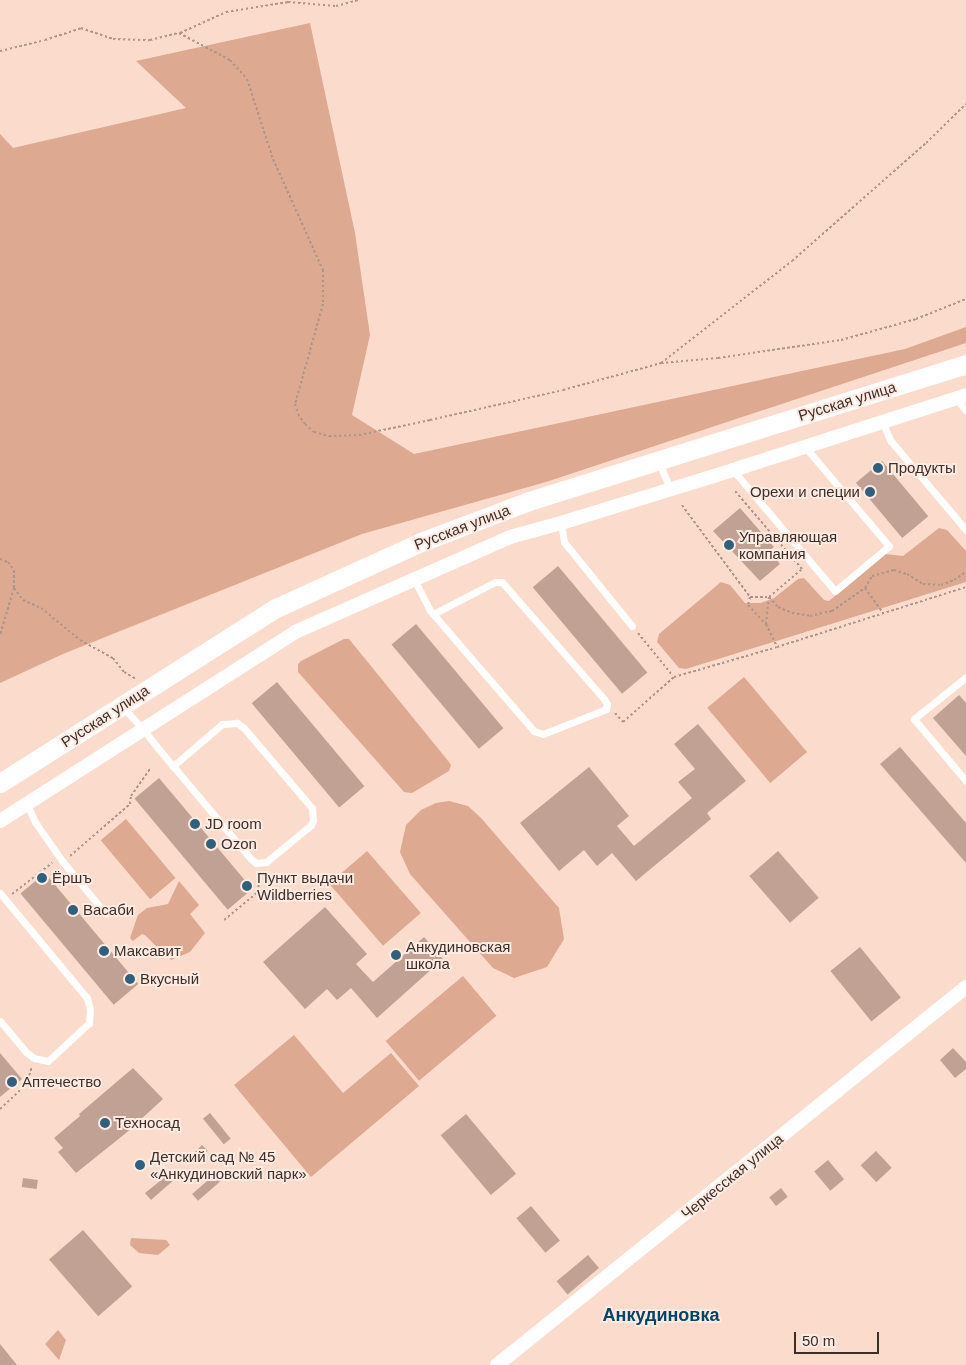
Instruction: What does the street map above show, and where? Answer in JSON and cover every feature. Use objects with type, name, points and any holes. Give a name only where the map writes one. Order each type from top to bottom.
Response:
[{"type":"street","name":"Русская улица","points":[[0,783],[276,608],[421,542],[528,501],[966,364]]},
{"type":"street","points":[[0,821],[295,632],[414,579],[510,537],[561,524],[961,396]]},
{"type":"street","name":"Черкесская улица","points":[[497,1365],[966,986]]},
{"type":"lane","points":[[961,396],[966,412]]},
{"type":"lane","points":[[882,421],[890,440],[966,530]]},
{"type":"lane","points":[[733,470],[835,591],[888,546],[805,447]]},
{"type":"lane","points":[[658,460],[670,488]]},
{"type":"lane","points":[[561,524],[564,542],[632,626]]},
{"type":"lane","points":[[414,579],[433,614],[534,731],[543,734],[606,709],[607,704],[604,699],[502,582],[495,582],[433,614]]},
{"type":"lane","points":[[966,677],[914,719],[966,781]]},
{"type":"lane","points":[[122,705],[172,766],[251,859],[261,864],[266,862],[310,825],[313,813],[312,808],[244,728],[237,723],[222,724],[172,766]]},
{"type":"lane","points":[[27,804],[36,822],[61,860],[106,914]]},
{"type":"lane","points":[[0,893],[88,998],[89,1023],[48,1061],[34,1058],[26,1052],[0,1021]]},
{"type":"path","points":[[335,0],[336,6]]},
{"type":"path","points":[[0,51],[81,28],[113,38],[150,40],[179,33],[226,12],[288,2],[336,6],[359,0]]},
{"type":"path","points":[[179,33],[230,60],[247,78],[273,160],[323,270],[323,304],[295,404],[298,414],[314,432],[329,436],[359,435],[563,390],[661,363],[718,358],[841,340],[916,319],[966,299]]},
{"type":"path","points":[[661,363],[792,261],[926,143],[966,104]]},
{"type":"path","points":[[734,490],[802,569],[768,597],[750,597]]},
{"type":"path","points":[[682,505],[750,597]]},
{"type":"path","points":[[0,559],[8,562],[14,570],[14,588],[0,635]]},
{"type":"path","points":[[768,597],[778,607],[792,614],[810,616],[832,611],[865,588],[872,576],[894,570],[907,574],[923,584],[941,585],[954,580],[966,572]]},
{"type":"path","points":[[624,722],[674,677],[777,647],[966,587]]},
{"type":"path","points":[[14,588],[23,600],[41,608],[80,640],[113,658],[124,672],[150,687]]},
{"type":"path","points":[[865,588],[884,613]]},
{"type":"path","points":[[750,597],[748,605],[766,624],[777,647]]},
{"type":"path","points":[[766,624],[768,597]]},
{"type":"path","points":[[632,626],[674,677]]},
{"type":"path","points":[[18,890],[61,860],[130,804],[131,796],[150,769]]},
{"type":"path","points":[[224,920],[258,892],[261,864]]},
{"type":"path","points":[[0,1109],[26,1085],[34,1058]]},
{"type":"shaded area","points":[[310,23],[355,233],[370,335],[352,415],[414,454],[905,349],[966,327],[966,343],[546,482],[362,534],[63,654],[0,683],[0,134],[13,148],[186,108],[136,61]]},
{"type":"shaded area","points":[[939,528],[947,530],[966,551],[966,582],[686,669],[679,668],[657,642],[659,634],[721,582],[730,585],[745,603],[761,603],[774,598],[798,579],[804,578],[824,600],[829,601],[885,554],[903,556]]},
{"type":"shaded area","points":[[344,639],[349,639],[449,762],[451,765],[449,771],[412,793],[404,792],[298,672],[298,664],[301,661]]},
{"type":"shaded area","points":[[744,677],[807,752],[770,783],[707,708]]},
{"type":"shaded area","points":[[449,801],[468,806],[481,818],[559,908],[564,939],[547,967],[514,978],[493,968],[410,874],[400,852],[406,825],[421,810],[436,803]]},
{"type":"shaded area","points":[[126,819],[175,878],[150,899],[101,840]]},
{"type":"shaded area","points":[[367,851],[421,913],[383,946],[329,884]]},
{"type":"shaded area","points":[[179,881],[199,905],[190,914],[205,933],[190,952],[171,960],[165,951],[159,949],[145,935],[142,934],[133,941],[130,938],[138,915],[147,908],[168,904]]},
{"type":"shaded area","points":[[463,976],[496,1016],[419,1081],[386,1041]]},
{"type":"shaded area","points":[[294,1035],[343,1093],[391,1053],[419,1086],[311,1177],[234,1085]]},
{"type":"shaded area","points":[[131,1238],[166,1240],[170,1245],[158,1255],[139,1253],[130,1245]]},
{"type":"shaded area","points":[[58,1330],[66,1340],[59,1360],[45,1344]]},
{"type":"building","points":[[882,461],[928,516],[902,538],[856,483]]},
{"type":"building","points":[[740,508],[774,547],[769,551],[780,564],[760,581],[713,531]]},
{"type":"building","points":[[558,566],[647,672],[622,694],[533,587]]},
{"type":"building","points":[[416,624],[503,728],[479,749],[391,645]]},
{"type":"building","points":[[277,682],[364,786],[339,807],[252,703]]},
{"type":"building","points":[[959,695],[966,703],[966,756],[933,718]]},
{"type":"building","points":[[698,724],[746,781],[707,813],[711,819],[636,881],[612,853],[597,866],[584,850],[559,871],[520,823],[589,767],[629,816],[617,826],[634,846],[692,798],[678,782],[695,769],[674,744]]},
{"type":"building","points":[[900,747],[966,823],[966,863],[880,764]]},
{"type":"building","points":[[159,778],[252,889],[228,910],[134,799]]},
{"type":"building","points":[[778,851],[819,898],[790,923],[749,876]]},
{"type":"building","points":[[45,873],[138,984],[114,1005],[20,894]]},
{"type":"building","points":[[325,907],[367,954],[356,964],[373,982],[424,937],[443,959],[377,1018],[351,988],[337,1000],[327,989],[305,1009],[263,962]]},
{"type":"building","points":[[860,947],[901,998],[871,1021],[830,971]]},
{"type":"building","points":[[953,1048],[966,1062],[966,1069],[955,1078],[940,1060]]},
{"type":"building","points":[[0,1053],[22,1079],[0,1097]]},
{"type":"building","name":"Техносад","points":[[133,1068],[163,1099],[126,1133],[76,1173],[58,1152],[63,1148],[54,1138]]},
{"type":"building","points":[[210,1113],[231,1139],[224,1144],[203,1119]]},
{"type":"building","points":[[466,1114],[516,1174],[491,1195],[441,1135]]},
{"type":"building","points":[[202,1145],[208,1151],[196,1162],[191,1156]]},
{"type":"building","points":[[876,1151],[892,1168],[876,1182],[861,1165]]},
{"type":"building","points":[[828,1160],[844,1179],[830,1191],[814,1172]]},
{"type":"building","points":[[170,1173],[175,1179],[151,1200],[145,1193]]},
{"type":"building","points":[[214,1175],[220,1182],[198,1201],[192,1194]]},
{"type":"building","points":[[23,1178],[38,1180],[37,1189],[22,1187]]},
{"type":"building","points":[[781,1188],[788,1197],[776,1206],[769,1197]]},
{"type":"building","points":[[531,1206],[560,1240],[545,1253],[516,1218]]},
{"type":"building","points":[[83,1230],[132,1287],[98,1316],[49,1260]]},
{"type":"building","points":[[588,1255],[599,1268],[568,1294],[557,1281]]},
{"type":"building","points":[[0,1344],[17,1365],[0,1365]]},
{"type":"place","name":"Продукты","points":[[878,468]]},
{"type":"place","name":"Орехи и специи","points":[[870,492]]},
{"type":"place","name":"Управляющая компания","points":[[729,545]]},
{"type":"place","name":"JD room","points":[[195,824]]},
{"type":"place","name":"Ozon","points":[[211,844]]},
{"type":"place","name":"Ёршъ","points":[[42,878]]},
{"type":"place","name":"Пункт выдачи Wildberries","points":[[247,886]]},
{"type":"place","name":"Васаби","points":[[73,910]]},
{"type":"place","name":"Максавит","points":[[104,951]]},
{"type":"place","name":"Анкудиновская школа","points":[[396,955]]},
{"type":"place","name":"Вкусный","points":[[130,979]]},
{"type":"place","name":"Аптечество","points":[[12,1082]]},
{"type":"place","name":"Техносад","points":[[105,1123]]},
{"type":"place","name":"Детский сад № 45 «Анкудиновский парк»","points":[[140,1165]]},
{"type":"district","name":"Анкудиновка","points":[[661,1315]]}]
